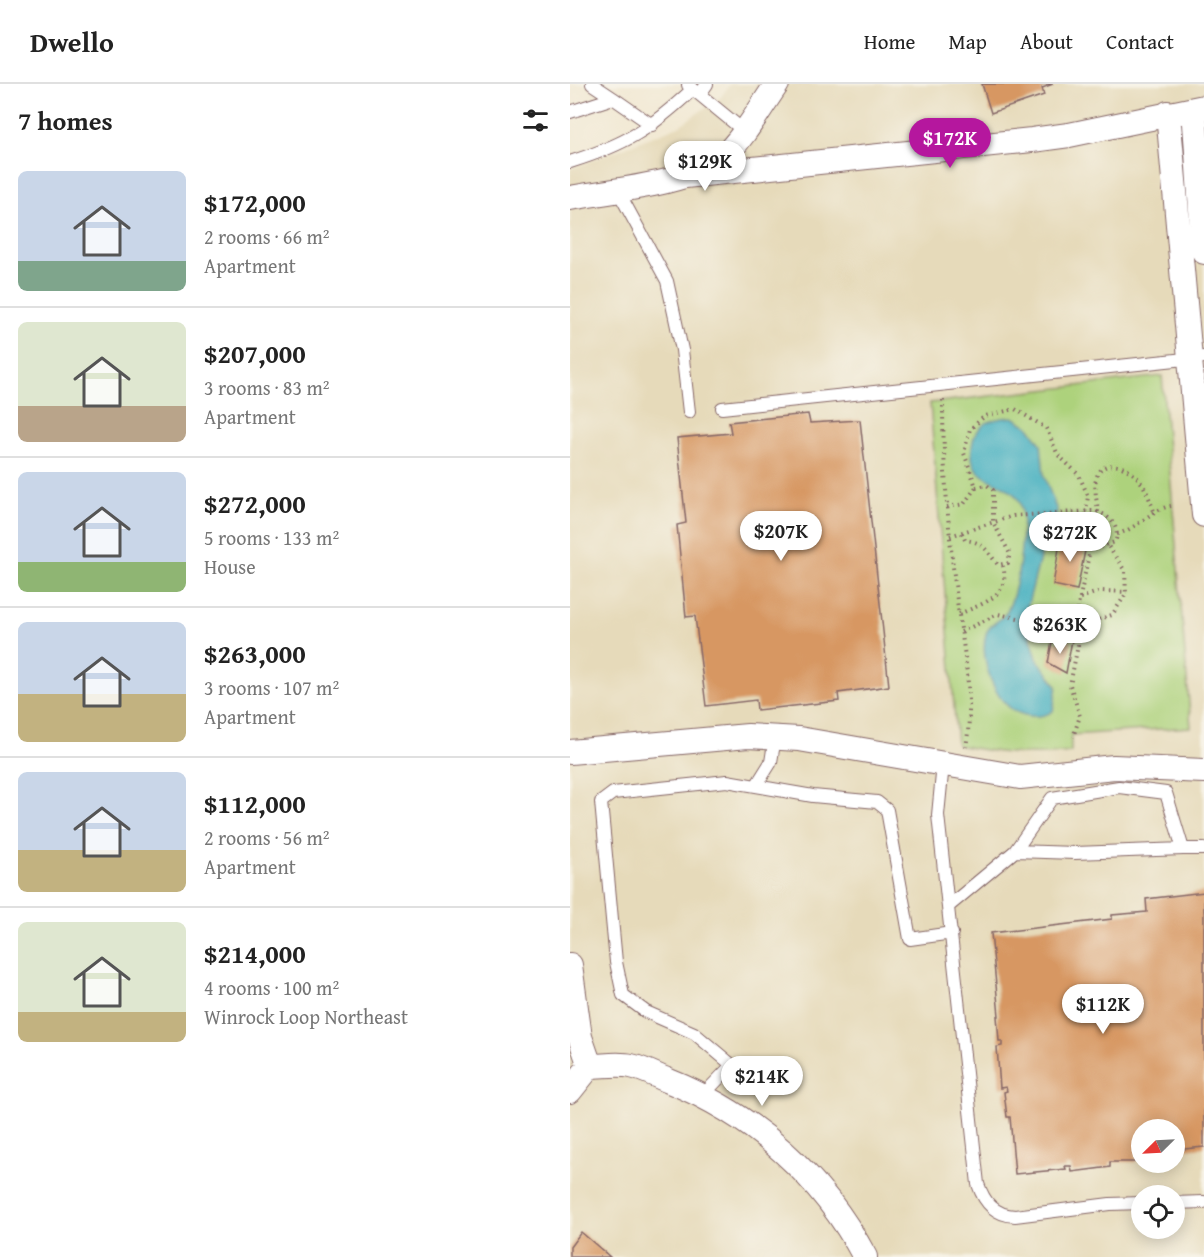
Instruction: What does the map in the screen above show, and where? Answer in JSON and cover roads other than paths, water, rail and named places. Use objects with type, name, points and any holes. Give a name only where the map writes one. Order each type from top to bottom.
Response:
[{"type":"street","points":[[685,176],[720,160],[744,131],[777,84]]},
{"type":"street","points":[[570,198],[685,176],[1041,139],[1199,108],[1204,252]]},
{"type":"street","points":[[1168,113],[1196,357],[1204,515]]},
{"type":"street","points":[[570,752],[725,736],[775,737],[1020,777],[1114,767],[1204,771]]},
{"type":"street","points":[[570,965],[579,1037],[590,1066]]},
{"type":"street","points":[[570,1091],[590,1066],[630,1065],[703,1095],[748,1123],[791,1159],[835,1208],[865,1257]]},
{"type":"lane","points":[[592,84],[652,125]]},
{"type":"lane","points":[[570,162],[617,147],[652,125],[697,88],[744,131]]},
{"type":"lane","points":[[570,112],[613,98]]},
{"type":"lane","points":[[617,189],[667,282],[682,350],[689,412]]},
{"type":"lane","points":[[722,408],[1196,357]]},
{"type":"lane","points":[[756,786],[771,762],[775,737]]},
{"type":"lane","points":[[943,764],[938,815],[950,905],[978,1184],[982,1199],[1000,1213],[1015,1216],[1131,1203]]},
{"type":"lane","points":[[703,1095],[732,1065],[694,1033],[646,1012],[623,995],[616,962],[601,802],[613,793],[727,781],[813,796],[877,802],[887,810],[910,939],[952,933]]},
{"type":"lane","points":[[950,905],[1015,851],[1052,798],[1119,787],[1166,794],[1183,849]]},
{"type":"lane","points":[[1015,851],[1075,853],[1204,849]]},
{"type":"lane","points":[[1185,1203],[1204,1202]]},
{"type":"water","points":[[1013,417],[1029,427],[1041,444],[1044,475],[1057,511],[1051,534],[1044,542],[1025,616],[1037,659],[1057,686],[1053,711],[1041,716],[1019,713],[1002,700],[990,679],[985,655],[984,644],[987,631],[1005,614],[1013,597],[1019,565],[1023,517],[1020,503],[1012,492],[982,475],[976,469],[972,445],[980,428],[988,422]]}]
